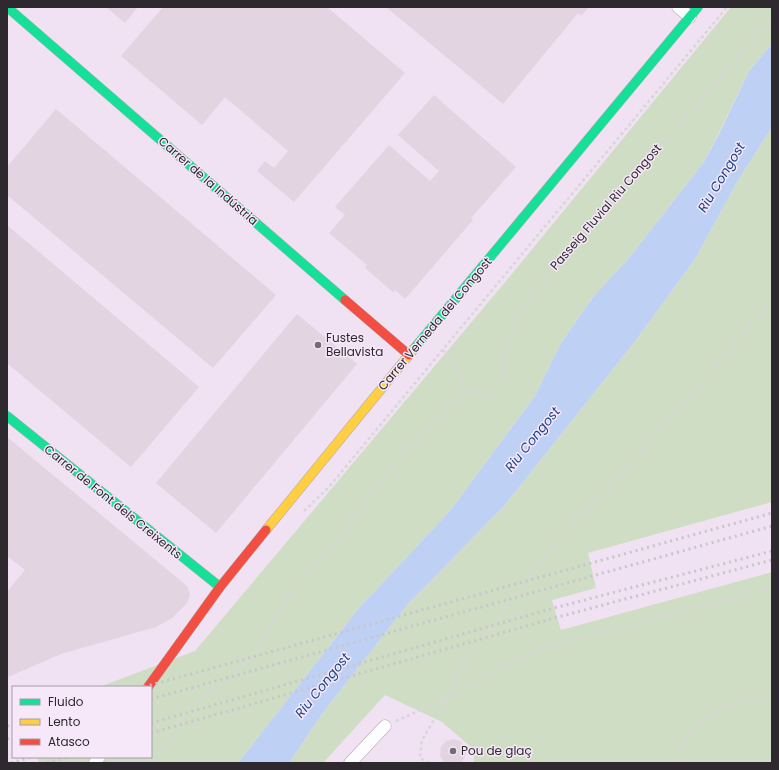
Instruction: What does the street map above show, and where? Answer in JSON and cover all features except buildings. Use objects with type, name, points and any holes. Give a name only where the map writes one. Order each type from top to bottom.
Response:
[{"type":"street","name":"Carrer de la Indústria","points":[[7,7],[409,355]]},
{"type":"street","points":[[678,7],[690,17]]},
{"type":"street","name":"Carrer Verneda del Congost","points":[[149,686],[220,587],[409,355],[698,7]]},
{"type":"street","name":"Carrer de Font dels Creixents","points":[[7,416],[220,587]]},
{"type":"street","points":[[350,763],[385,726]]},
{"type":"path","points":[[300,515],[328,488],[727,7]]},
{"type":"path","name":"Passeig Fluvial Riu Congost","points":[[465,392],[490,396],[503,374],[508,342],[517,312],[538,285],[585,234],[606,206],[702,100],[772,17]]},
{"type":"path","points":[[429,763],[420,758],[422,740],[447,698],[458,671],[556,542],[636,457],[772,301]]},
{"type":"path","points":[[155,763],[171,734],[187,710],[208,693],[231,680],[254,654],[288,596],[336,544],[398,458],[465,392],[456,366],[443,350]]},
{"type":"path","points":[[385,726],[475,685],[494,670],[542,648],[772,588]]},
{"type":"path","points":[[681,763],[680,750],[687,735],[712,714],[743,700],[758,699],[772,703]]},
{"type":"shaded area","points":[[7,7],[731,7],[501,287],[195,651],[102,686],[12,686],[12,758],[37,758],[39,763],[7,763]]},
{"type":"shaded area","points":[[772,502],[772,572],[561,630],[552,599],[596,588],[588,553]]},
{"type":"shaded area","points":[[385,695],[442,722],[473,749],[474,763],[323,763]]},
{"type":"green space","points":[[731,7],[772,7],[772,44],[749,71],[704,162],[629,258],[594,296],[563,340],[535,396],[450,511],[359,608],[238,763],[39,763],[37,758],[152,758],[152,686],[102,686],[195,651],[501,287]]},
{"type":"green space","points":[[772,127],[772,502],[588,553],[596,588],[552,600],[561,630],[772,572],[772,763],[474,763],[473,749],[442,722],[385,695],[323,763],[289,763],[322,714],[407,605],[504,506],[636,340],[695,259],[737,182]]},
{"type":"water","name":"Riu Congost","points":[[772,44],[772,127],[737,182],[695,259],[636,340],[504,506],[407,605],[322,714],[289,763],[238,763],[359,608],[450,511],[535,396],[563,340],[594,296],[629,258],[704,162],[749,71]]},
{"type":"railway","points":[[148,686],[772,513]]},
{"type":"railway","points":[[152,699],[772,526]]},
{"type":"railway","points":[[152,723],[554,608],[772,551]]},
{"type":"railway","points":[[152,733],[558,617],[772,560]]},
{"type":"railway","points":[[7,726],[12,724]]},
{"type":"railway","points":[[7,739],[12,737]]},
{"type":"railway","points":[[11,763],[28,758]]},
{"type":"railway","points":[[47,763],[64,758]]},
{"type":"traffic: fast","points":[[7,7],[345,300]]},
{"type":"traffic: fast","points":[[413,350],[698,7]]},
{"type":"traffic: fast","points":[[7,416],[220,587]]},
{"type":"traffic: slow","points":[[266,530],[413,350]]},
{"type":"traffic: jam","points":[[345,300],[409,355]]},
{"type":"traffic: jam","points":[[149,686],[220,587],[266,530]]},
{"type":"place","name":"Fustes Bellavista","points":[[318,345]]},
{"type":"place","name":"Pou de glaç","points":[[453,751]]}]
